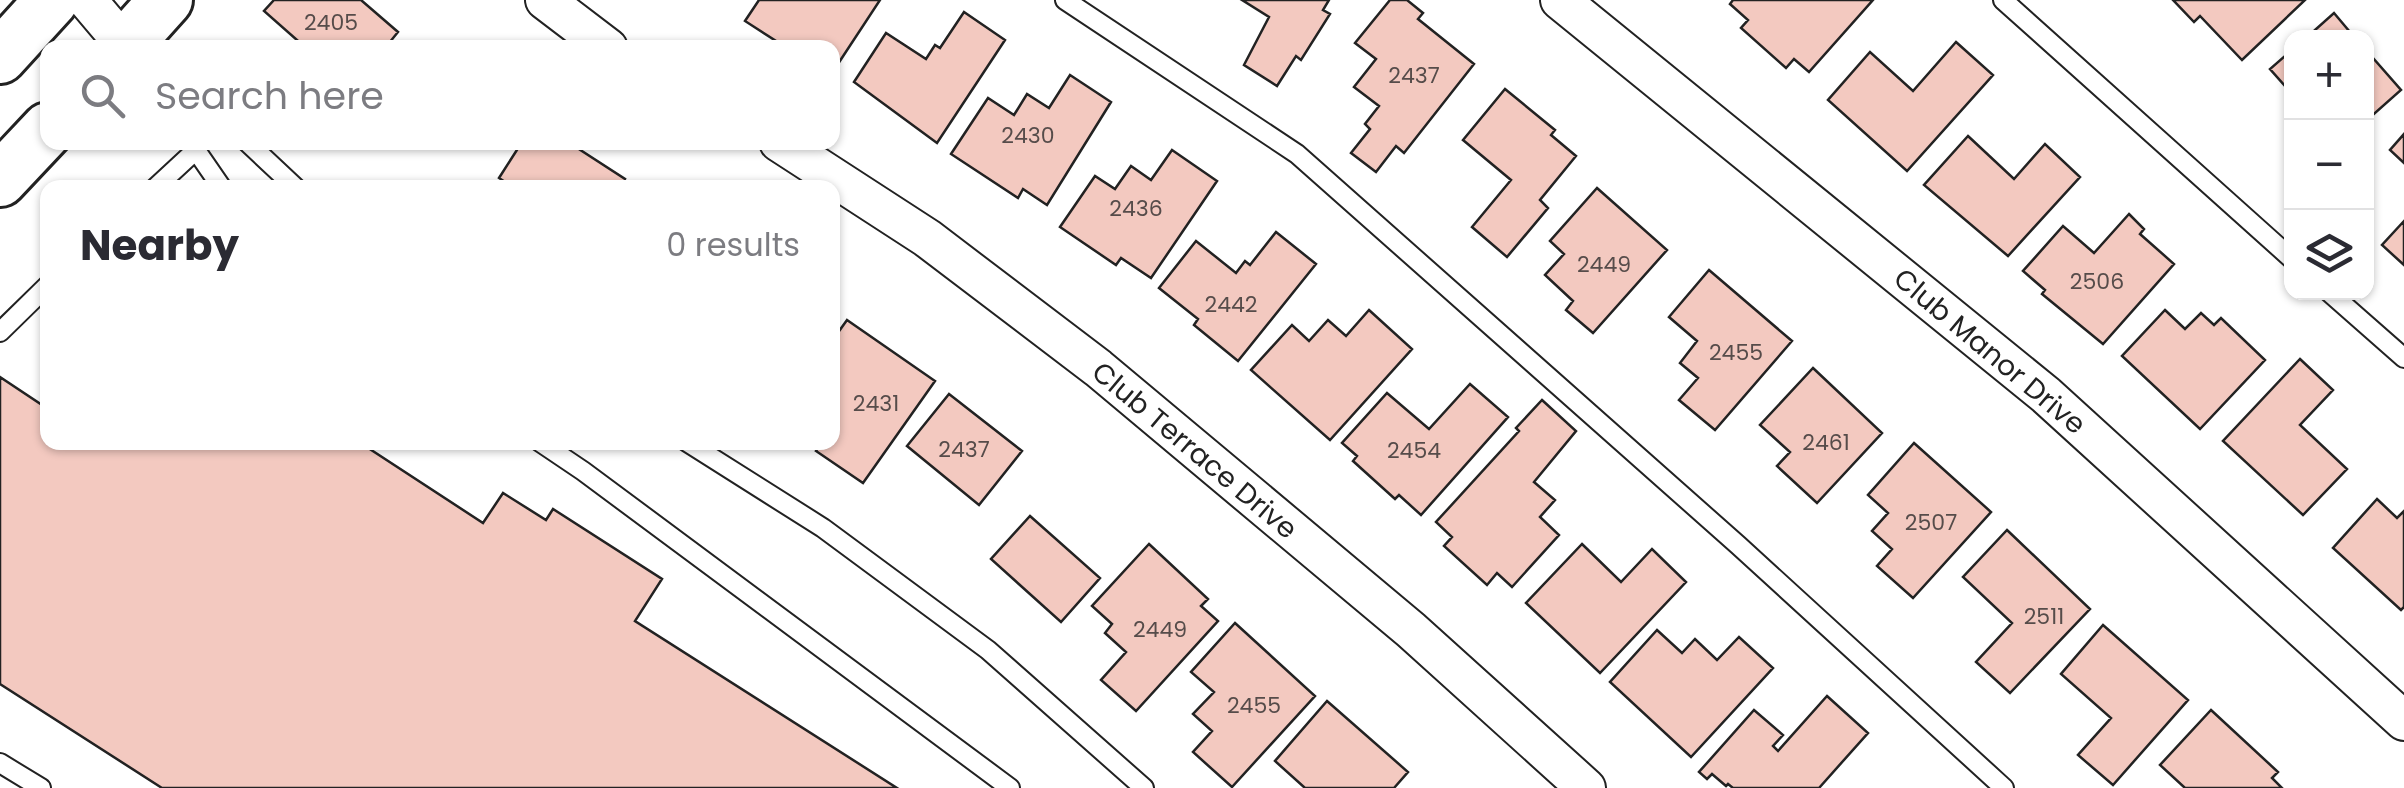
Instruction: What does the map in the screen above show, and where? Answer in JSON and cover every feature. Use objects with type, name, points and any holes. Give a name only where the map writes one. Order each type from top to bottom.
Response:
[{"type":"main road","points":[[0,57],[52,0]]},
{"type":"main road","points":[[131,40],[166,0]]},
{"type":"main road","points":[[0,180],[40,138]]},
{"type":"street","points":[[87,0],[119,40]]},
{"type":"street","points":[[545,0],[598,40]]},
{"type":"street","name":"Club Manor Drive","points":[[1560,0],[2046,395],[2404,721]]},
{"type":"street","name":"Club Terrace Drive","points":[[791,150],[838,180]]},
{"type":"street","name":"Club Terrace Drive","points":[[840,182],[927,238],[1098,368],[1411,630],[1586,788]]},
{"type":"lane","points":[[1066,0],[1297,154],[1738,545],[2004,788]]},
{"type":"lane","points":[[2003,0],[2284,252]]},
{"type":"lane","points":[[162,180],[190,150]]},
{"type":"lane","points":[[197,150],[217,180]]},
{"type":"lane","points":[[256,150],[287,180]]},
{"type":"lane","points":[[0,332],[40,294]]},
{"type":"lane","points":[[2337,300],[2404,358]]},
{"type":"lane","points":[[552,450],[1010,788]]},
{"type":"lane","points":[[700,450],[824,528],[988,650],[1144,788]]},
{"type":"lane","points":[[0,763],[41,788]]},
{"type":"building","points":[[274,0],[361,0],[398,32],[392,40],[297,40],[264,11]]},
{"type":"building","points":[[759,0],[880,0],[840,61],[840,40],[775,40],[745,21]]},
{"type":"building","points":[[1242,0],[1329,0],[1323,10],[1330,14],[1301,60],[1296,56],[1277,86],[1244,65],[1269,17]]},
{"type":"building","points":[[1390,0],[1407,0],[1423,13],[1418,19],[1474,64],[1404,153],[1396,146],[1376,172],[1351,153],[1370,129],[1365,124],[1379,106],[1354,87],[1376,59],[1355,43]]},
{"type":"building","points":[[1733,0],[1873,0],[1809,72],[1794,59],[1786,68],[1741,28],[1748,20],[1730,4]]},
{"type":"building","points":[[2173,0],[2305,0],[2242,60],[2200,16],[2194,22]]},
{"type":"building","points":[[964,12],[1005,40],[937,143],[854,82],[886,33],[926,59],[935,45],[940,48]]},
{"type":"building","points":[[2334,13],[2348,30],[2315,30]]},
{"type":"building","points":[[1956,42],[1993,75],[1907,171],[1828,100],[1870,52],[1913,91]]},
{"type":"building","points":[[2284,57],[2284,85],[2270,69]]},
{"type":"building","points":[[2374,59],[2401,90],[2374,114]]},
{"type":"building","points":[[1070,75],[1111,102],[1047,205],[1023,189],[1018,198],[951,154],[988,98],[1014,115],[1027,94],[1049,108]]},
{"type":"building","points":[[1505,89],[1555,130],[1551,135],[1576,156],[1540,200],[1548,208],[1507,257],[1472,227],[1511,180],[1463,140]]},
{"type":"building","points":[[2404,134],[2404,163],[2390,150]]},
{"type":"building","points":[[1968,136],[2014,179],[2045,144],[2080,177],[2008,256],[1924,185]]},
{"type":"building","points":[[517,150],[580,150],[625,179],[502,180],[499,178]]},
{"type":"building","points":[[1172,150],[1217,181],[1151,278],[1121,258],[1116,265],[1060,227],[1095,176],[1115,189],[1131,166],[1151,180]]},
{"type":"building","points":[[1597,188],[1667,250],[1593,333],[1566,310],[1573,301],[1545,275],[1564,254],[1550,241]]},
{"type":"building","points":[[2129,214],[2144,229],[2140,234],[2174,264],[2103,344],[2042,294],[2045,290],[2023,271],[2063,226],[2094,253]]},
{"type":"building","points":[[2404,221],[2404,265],[2382,245]]},
{"type":"building","points":[[1276,232],[1316,264],[1238,361],[1194,325],[1198,319],[1159,288],[1196,241],[1236,273],[1245,261],[1250,265]]},
{"type":"building","points":[[1709,270],[1792,341],[1715,430],[1679,400],[1698,378],[1680,363],[1697,341],[1669,317]]},
{"type":"building","points":[[1369,310],[1412,349],[1330,440],[1251,370],[1292,325],[1309,341],[1328,320],[1346,336]]},
{"type":"building","points":[[2165,310],[2185,329],[2201,313],[2214,325],[2221,318],[2265,360],[2200,429],[2122,356]]},
{"type":"building","points":[[847,320],[935,381],[863,483],[816,451],[840,450],[840,330]]},
{"type":"building","points":[[2300,359],[2333,390],[2300,425],[2347,469],[2303,515],[2223,441]]},
{"type":"building","points":[[1813,368],[1882,433],[1817,503],[1777,466],[1790,452],[1760,425]]},
{"type":"building","points":[[0,377],[40,404],[40,450],[371,450],[483,523],[503,493],[546,520],[553,509],[662,579],[635,621],[897,788],[162,788],[0,684]]},
{"type":"building","points":[[1470,384],[1508,417],[1421,515],[1399,495],[1395,499],[1353,461],[1357,456],[1342,443],[1387,393],[1429,429]]},
{"type":"building","points":[[949,394],[1022,451],[979,505],[907,446]]},
{"type":"building","points":[[1542,400],[1576,431],[1534,482],[1555,500],[1540,517],[1559,535],[1512,587],[1497,573],[1487,585],[1444,546],[1452,537],[1436,522]]},
{"type":"building","points":[[1914,443],[1991,512],[1913,598],[1877,566],[1892,549],[1872,531],[1888,513],[1868,495]]},
{"type":"building","points":[[2377,499],[2397,518],[2404,511],[2401,610],[2333,548]]},
{"type":"building","points":[[1030,516],[1100,578],[1061,622],[991,559]]},
{"type":"building","points":[[2007,530],[2090,609],[2010,693],[1976,662],[2012,623],[1963,577]]},
{"type":"building","points":[[1149,544],[1208,599],[1201,606],[1218,621],[1136,711],[1101,680],[1126,652],[1105,633],[1112,624],[1092,606]]},
{"type":"building","points":[[1582,544],[1621,582],[1652,549],[1686,582],[1600,673],[1526,603]]},
{"type":"building","points":[[1235,623],[1315,696],[1232,787],[1193,752],[1212,731],[1193,714],[1214,692],[1191,672]]},
{"type":"building","points":[[2103,625],[2188,700],[2113,785],[2078,755],[2111,718],[2061,674]]},
{"type":"building","points":[[1657,630],[1682,653],[1695,639],[1717,660],[1739,637],[1773,668],[1691,757],[1610,682]]},
{"type":"building","points":[[1827,696],[1868,733],[1819,788],[1733,788],[1712,774],[1707,779],[1699,772],[1754,710],[1783,735],[1773,746],[1778,751]]},
{"type":"building","points":[[1327,701],[1408,772],[1394,788],[1305,788],[1275,761]]},
{"type":"building","points":[[2211,710],[2278,772],[2272,778],[2282,788],[2185,788],[2160,765]]}]
